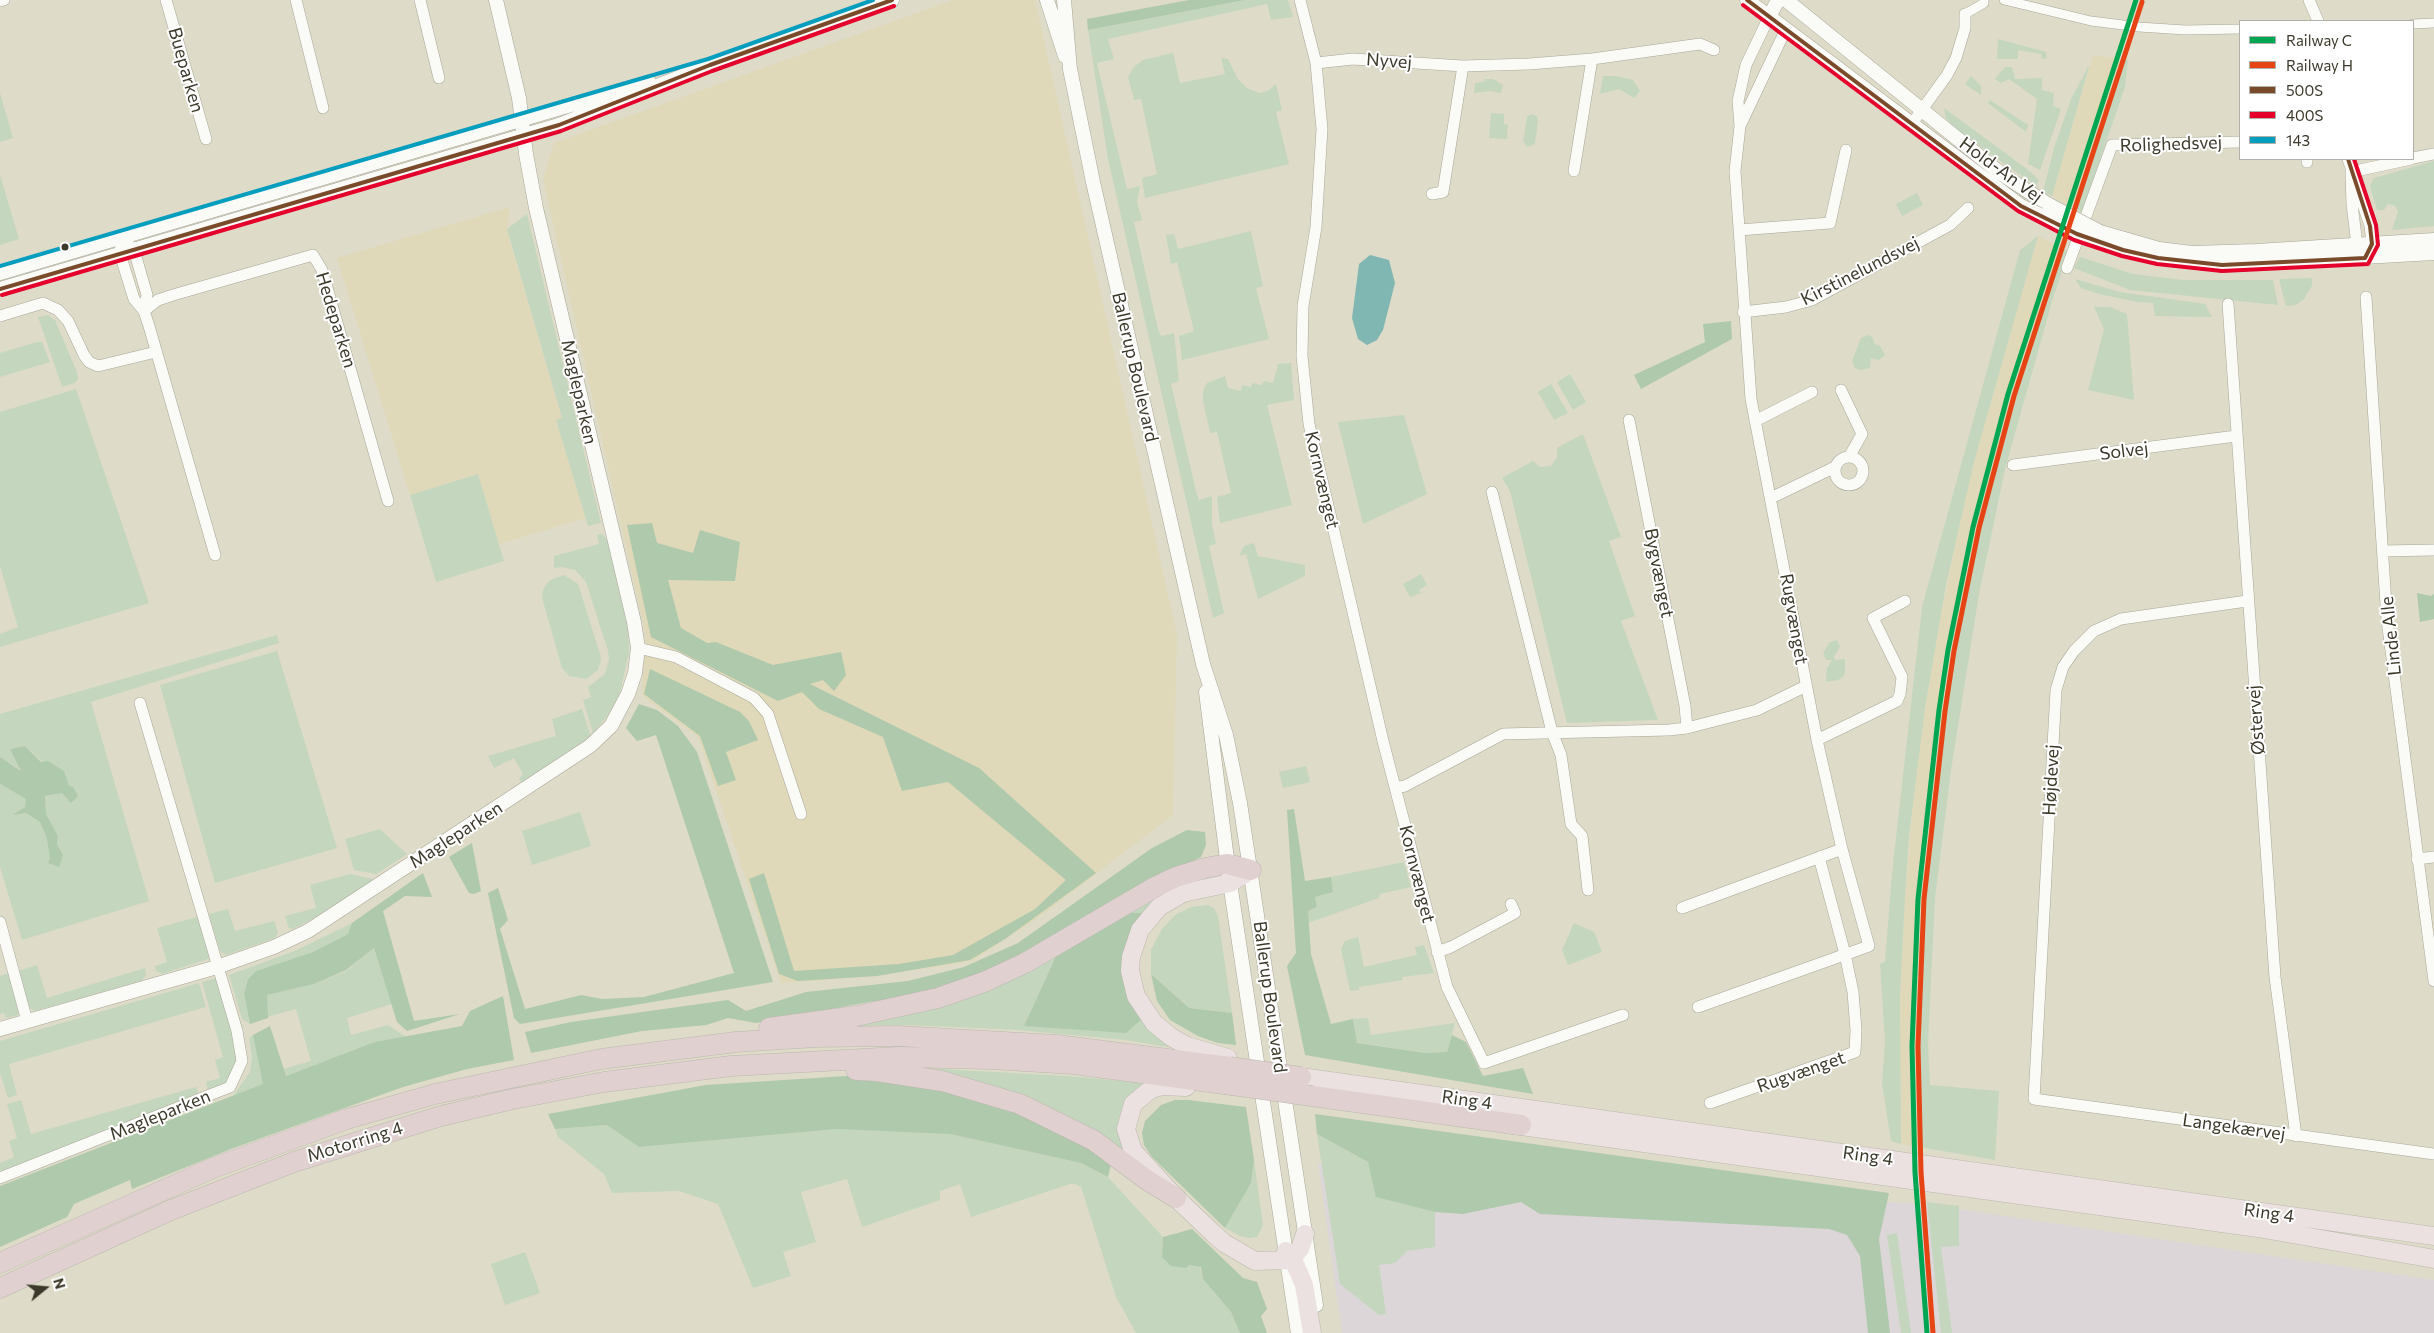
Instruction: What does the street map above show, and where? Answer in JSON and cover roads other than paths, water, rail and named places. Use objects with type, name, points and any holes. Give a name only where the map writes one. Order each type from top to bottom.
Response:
[{"type":"highway","points":[[601,1059],[659,1042],[692,1035],[778,1027],[856,1016],[938,998],[984,982],[1025,963],[1155,887],[1176,877],[1205,868],[1229,874],[1251,870]]},
{"type":"highway","points":[[601,1059],[736,1042],[816,1037],[898,1036],[1057,1045],[1521,1125]]},
{"type":"highway","points":[[731,1066],[899,1057],[990,1059],[1231,1076]]},
{"type":"highway","name":"Motorring 4","points":[[0,1262],[213,1168],[347,1120],[443,1092],[601,1059]]},
{"type":"highway","points":[[731,1066],[876,1071],[942,1081],[1020,1104],[1093,1140],[1147,1180],[1176,1198]]},
{"type":"highway","name":"Motorring 4","points":[[0,1288],[171,1210],[294,1162],[356,1141],[441,1116],[513,1099],[604,1082],[731,1066]]},
{"type":"main road","points":[[1229,874],[1183,893],[1159,907],[1140,930],[1134,943],[1130,971],[1136,996],[1147,1014],[1162,1031],[1201,1052],[1231,1076]]},
{"type":"main road","points":[[1231,1076],[1162,1086],[1146,1093],[1132,1104],[1126,1129],[1128,1141],[1141,1161],[1176,1198],[1224,1243],[1255,1261],[1288,1257],[1300,1250],[1306,1234]]},
{"type":"main road","name":"Ring 4","points":[[1309,1089],[1937,1174],[2434,1236]]},
{"type":"main road","name":"Ring 4","points":[[1521,1125],[1869,1165]]},
{"type":"main road","name":"Ring 4","points":[[1937,1174],[2434,1259]]},
{"type":"main road","points":[[1288,1257],[1304,1285],[1312,1333]]},
{"type":"street","points":[[0,1],[4,0]]},
{"type":"street","name":"Bueparken","points":[[166,0],[206,139]]},
{"type":"street","points":[[296,0],[323,108]]},
{"type":"street","points":[[420,0],[439,78]]},
{"type":"street","points":[[496,0],[518,94],[521,120]]},
{"type":"street","points":[[0,289],[524,136],[630,98],[710,65],[892,0]]},
{"type":"street","name":"Ballerup Boulevard","points":[[1047,0],[1052,20],[1070,69]]},
{"type":"street","name":"Ballerup Boulevard","points":[[1064,0],[1070,69],[1095,191],[1203,664],[1226,735],[1251,870],[1306,1234],[1319,1333]]},
{"type":"street","name":"Kornvænget","points":[[1300,0],[1316,63],[1321,147],[1316,227],[1303,306],[1303,383],[1309,424],[1395,788],[1447,987],[1484,1063],[1623,1015]]},
{"type":"street","name":"Hold-An Vej","points":[[1747,0],[2020,206],[2098,237],[2158,258],[2222,265],[2434,253]]},
{"type":"street","points":[[1769,16],[1778,0]]},
{"type":"street","points":[[1911,125],[1947,75],[1956,58],[1965,28],[1965,14],[1984,3],[1984,0]]},
{"type":"street","points":[[2004,0],[2097,22],[2186,30],[2239,28]]},
{"type":"street","points":[[2309,0],[2318,20]]},
{"type":"street","points":[[1786,29],[1793,3]]},
{"type":"street","name":"Hold-An Vej","points":[[1793,3],[1922,110],[2027,192],[2098,237],[2159,249],[2192,253],[2223,253],[2434,240]]},
{"type":"street","name":"Rugvænget","points":[[1698,1007],[1869,946],[1842,849],[1817,740],[1751,399],[1743,312],[1735,171],[1740,126],[1738,101],[1746,65],[1769,16]]},
{"type":"street","points":[[2414,24],[2434,23]]},
{"type":"street","name":"Rugvænget","points":[[1740,126],[1786,29]]},
{"type":"street","name":"Nyvej","points":[[1316,63],[1353,59],[1463,66],[1529,64],[1592,59],[1700,44],[1714,50]]},
{"type":"street","points":[[1574,171],[1592,59]]},
{"type":"street","points":[[0,273],[710,65]]},
{"type":"street","points":[[1432,194],[1443,192],[1463,66]]},
{"type":"street","name":"Magleparken","points":[[0,1030],[217,966],[274,947],[308,931],[590,746],[611,726],[628,694],[635,673],[638,648],[634,622],[536,208],[521,120]]},
{"type":"street","name":"Rolighedsvej","points":[[2067,268],[2112,145],[2239,142]]},
{"type":"street","points":[[1738,230],[1830,223],[1846,150]]},
{"type":"street","points":[[2414,159],[2434,154]]},
{"type":"street","points":[[2348,160],[2366,215],[2372,244],[2365,258]]},
{"type":"street","points":[[2351,172],[2407,160]]},
{"type":"street","points":[[2351,172],[2352,204],[2357,245],[2365,258]]},
{"type":"street","name":"Kirstinelundsvej","points":[[1743,312],[1812,300],[1950,226],[1968,208]]},
{"type":"street","points":[[122,237],[134,250],[146,295],[144,311],[215,555]]},
{"type":"street","points":[[122,237],[120,254],[134,300],[144,311]]},
{"type":"street","name":"Hedeparken","points":[[144,311],[158,300],[173,295],[313,255],[322,270],[388,501]]},
{"type":"street","name":"Linde Alle","points":[[2366,297],[2388,620],[2417,859],[2434,976]]},
{"type":"street","points":[[0,316],[43,303],[58,310],[68,321],[89,362],[98,366],[156,352]]},
{"type":"street","name":"Østervej","points":[[2228,304],[2247,601],[2275,977],[2296,1136]]},
{"type":"street","points":[[1841,390],[1862,434],[1849,457]]},
{"type":"street","points":[[1755,421],[1812,392]]},
{"type":"street","name":"Bygvænget","points":[[1629,420],[1683,697],[1687,728]]},
{"type":"street","name":"Solvej","points":[[2013,465],[2236,436]]},
{"type":"street","points":[[1771,498],[1835,467],[1840,460],[1849,457],[1858,460],[1862,468],[1862,477],[1855,484],[1842,484],[1836,477],[1835,467]]},
{"type":"street","points":[[1492,492],[1552,732],[1561,755],[1571,824],[1582,836],[1588,890]]},
{"type":"street","points":[[2383,551],[2434,550]]},
{"type":"street","points":[[1817,740],[1897,701],[1900,694],[1902,677],[1873,618],[1905,601]]},
{"type":"street","name":"Højdevej","points":[[2034,1099],[2056,690],[2063,667],[2074,651],[2094,631],[2121,619],[2247,601]]},
{"type":"street","points":[[638,648],[676,657],[754,698],[768,714],[801,814]]},
{"type":"street","name":"Ballerup Boulevard","points":[[1203,664],[1229,874],[1298,1333]]},
{"type":"street","points":[[1395,788],[1405,786],[1503,734],[1687,728],[1757,710],[1806,686]]},
{"type":"street","name":"Magleparken","points":[[0,1178],[230,1087],[242,1062],[237,1031],[140,703]]},
{"type":"street","points":[[1682,908],[1842,849]]},
{"type":"street","name":"Rugvænget","points":[[1710,1103],[1855,1052],[1856,1030],[1853,992],[1845,954],[1819,857]]},
{"type":"street","points":[[2417,859],[2434,857]]},
{"type":"street","points":[[1437,952],[1451,947],[1515,913],[1511,904]]},
{"type":"street","points":[[0,922],[27,1021]]},
{"type":"street","name":"Langekærvej","points":[[2034,1099],[2434,1154]]},
{"type":"water","points":[[1370,255],[1389,260],[1395,283],[1383,330],[1377,340],[1367,345],[1358,339],[1352,318],[1359,264]]},
{"type":"rail line","name":"C","points":[[1927,1333],[1915,1172],[1912,1046],[1918,899],[1939,710],[1948,650],[1973,527],[2008,394],[2136,0]]},
{"type":"rail line","name":"H","points":[[1933,1333],[1921,1172],[1918,1046],[1924,899],[1945,711],[1954,651],[1979,528],[2014,396],[2142,2]]}]
